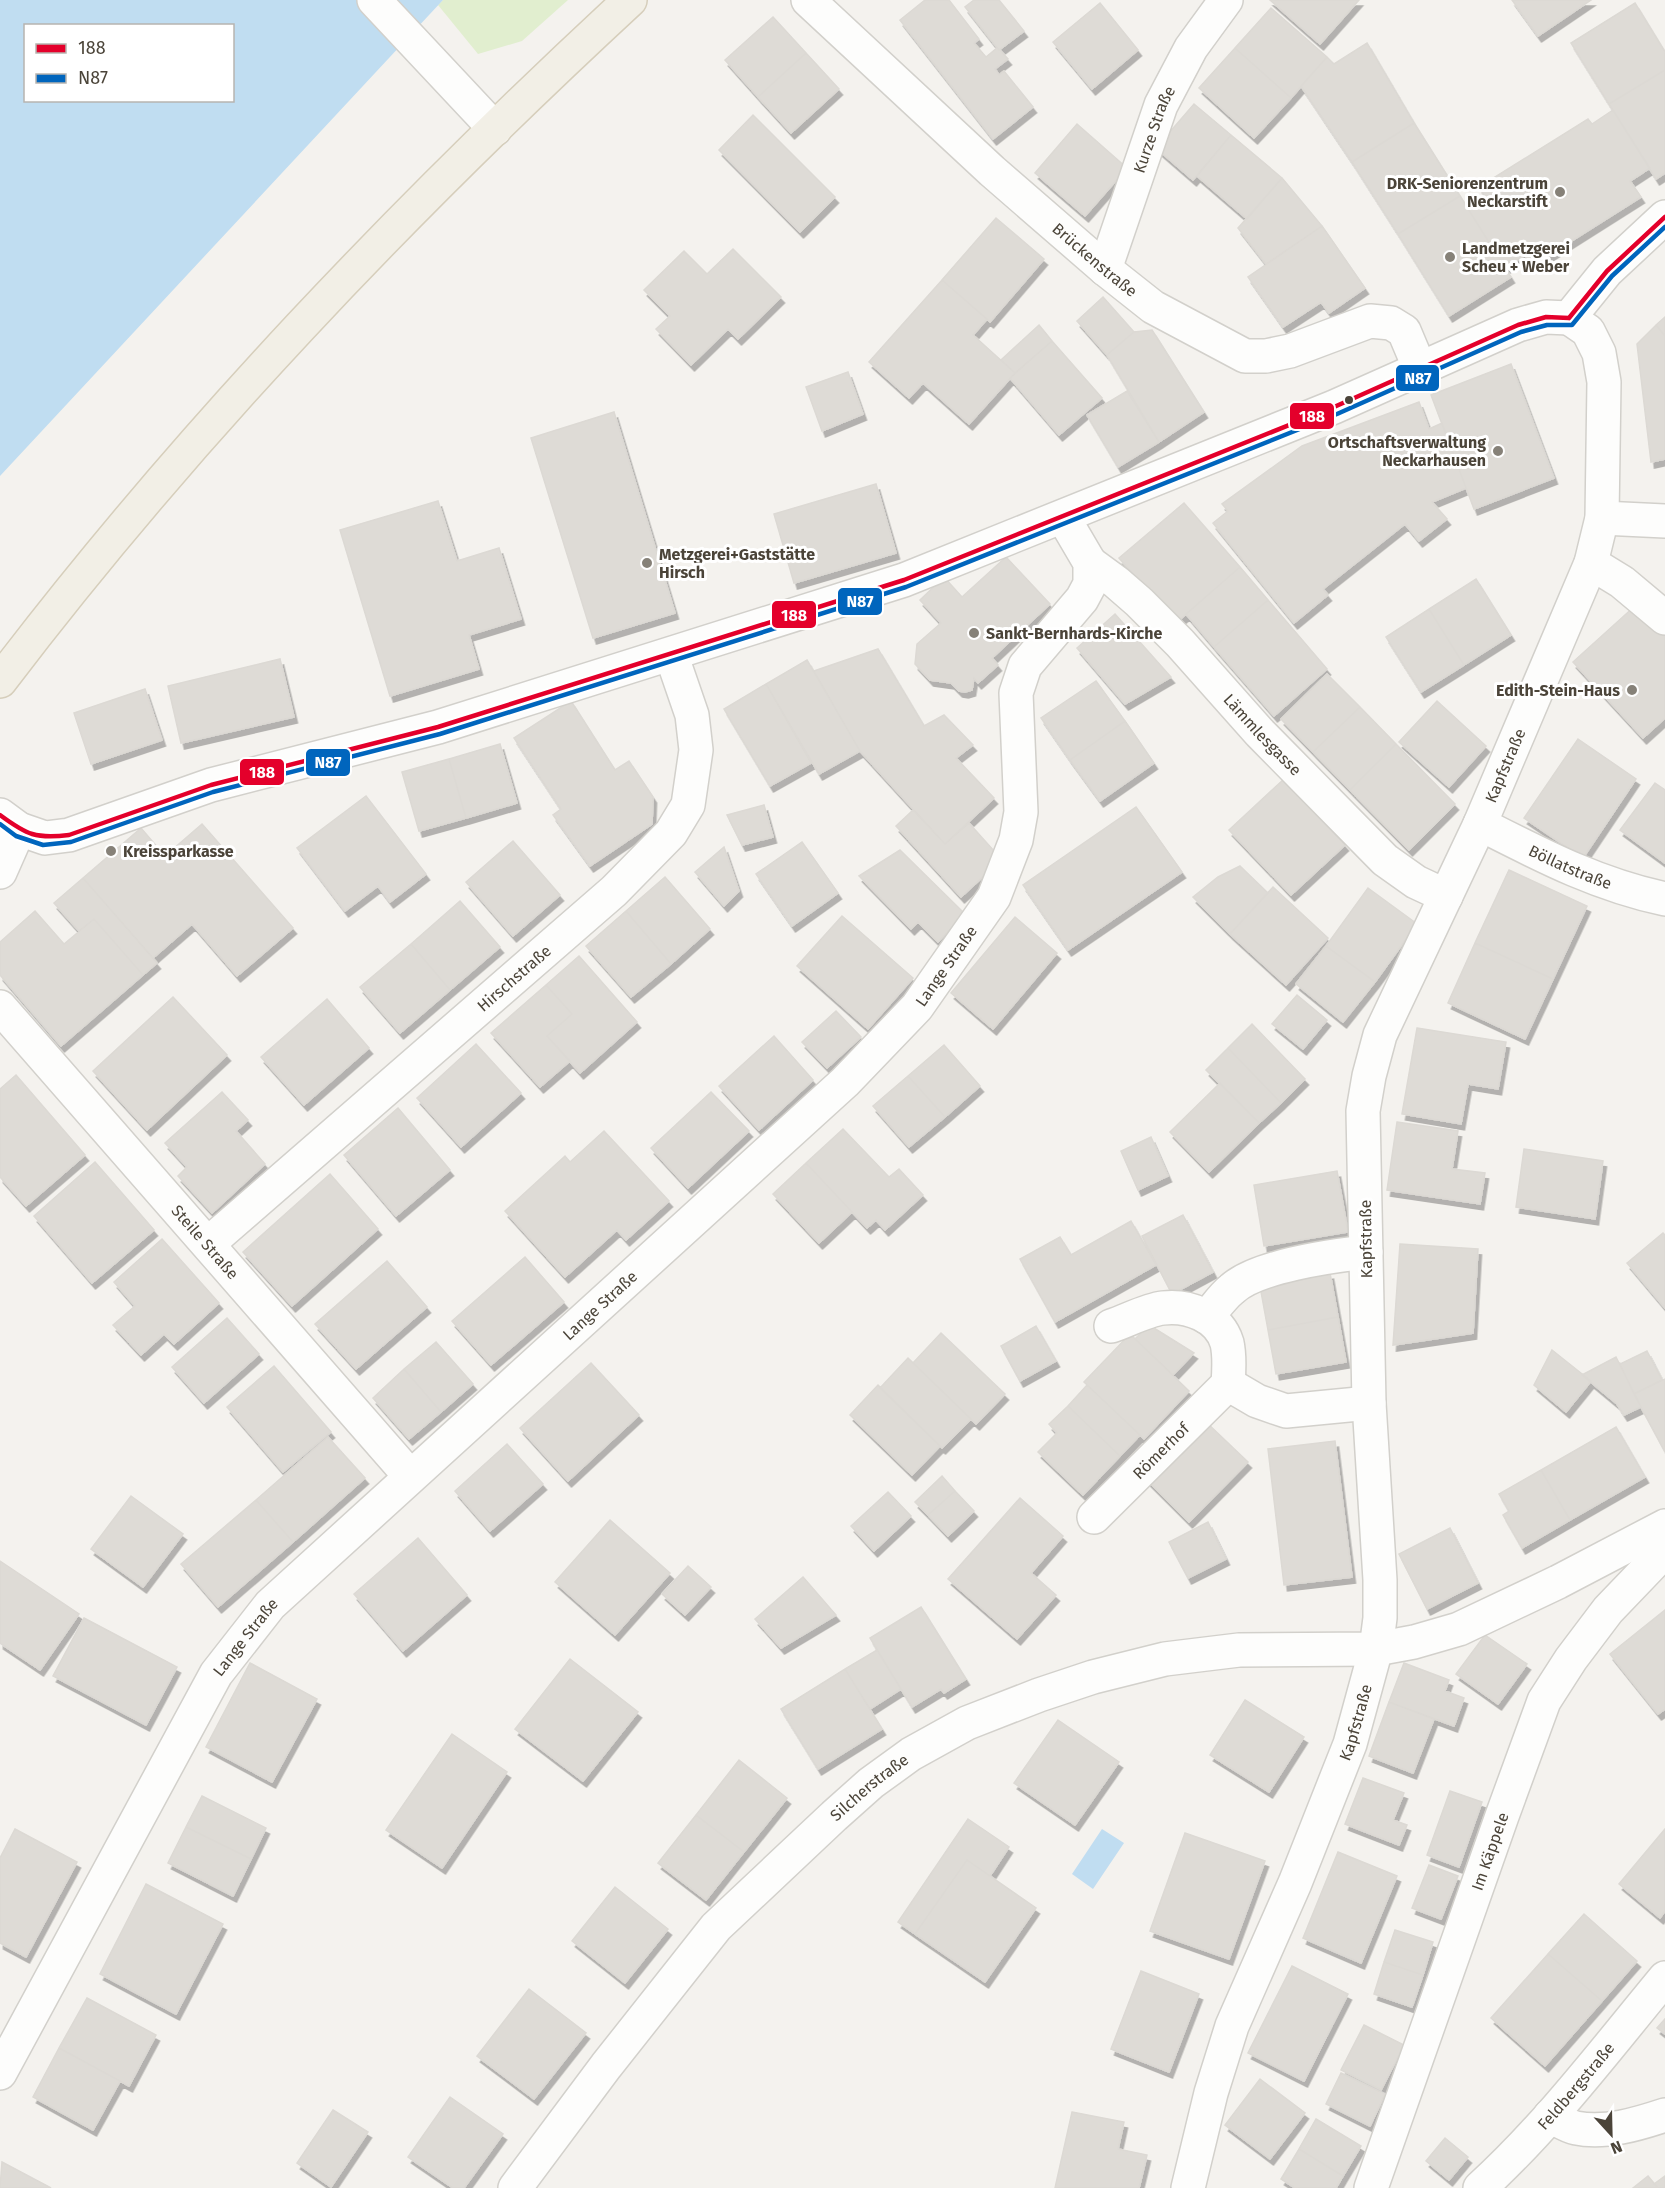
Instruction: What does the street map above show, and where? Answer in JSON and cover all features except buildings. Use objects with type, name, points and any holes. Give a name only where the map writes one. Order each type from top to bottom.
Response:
[{"type":"main road","points":[[0,681],[71,589],[168,471],[318,310],[495,129],[630,0]]},
{"type":"street","points":[[374,0],[495,129]]},
{"type":"street","name":"Brückenstraße","points":[[808,0],[967,148],[1105,269],[1153,307],[1245,356],[1266,356],[1290,351],[1370,321],[1391,323],[1404,331],[1420,369]]},
{"type":"street","name":"Kurze Straße","points":[[1105,269],[1161,105],[1191,48],[1226,0]]},
{"type":"street","points":[[0,872],[10,822],[45,838],[69,835],[211,785],[438,726],[904,580],[1334,406],[1518,325],[1546,317],[1569,318],[1607,271],[1665,217]]},
{"type":"street","name":"Kapfstraße","points":[[1188,2188],[1211,2093],[1232,2026],[1296,1883],[1350,1744],[1376,1649],[1380,1618],[1380,1580],[1369,1403],[1363,1111],[1380,1035],[1480,824],[1591,563],[1602,518],[1604,382],[1599,353],[1588,332],[1569,318]]},
{"type":"street","points":[[1064,517],[1090,562]]},
{"type":"street","points":[[1602,518],[1665,521]]},
{"type":"street","name":"Lämmlesgasse","points":[[1090,562],[1147,610],[1260,733],[1385,860],[1416,882],[1446,896]]},
{"type":"street","name":"Lange Straße","points":[[0,2073],[216,1674],[270,1605],[845,1082],[917,1006],[993,897],[1016,840],[1021,812],[1016,693],[1025,666],[1082,599],[1090,584],[1090,562]]},
{"type":"street","points":[[1591,563],[1622,582],[1665,618]]},
{"type":"street","name":"Hirschstraße","points":[[209,1243],[614,891],[671,833],[688,805],[696,750],[692,715],[671,654]]},
{"type":"street","name":"Böllatstraße","points":[[1480,824],[1572,870],[1629,891],[1665,899]]},
{"type":"street","name":"Steile Straße","points":[[0,1007],[209,1243],[410,1476]]},
{"type":"street","points":[[1207,1317],[1233,1287],[1264,1271],[1328,1257],[1366,1252]]},
{"type":"street","points":[[1111,1326],[1162,1308],[1185,1308],[1207,1317],[1217,1326],[1227,1342],[1228,1384],[1257,1401],[1286,1411],[1369,1403]]},
{"type":"street","name":"Römerhof","points":[[1095,1517],[1228,1384]]},
{"type":"street","points":[[1376,1649],[1414,1642],[1459,1629],[1558,1582],[1665,1526]]},
{"type":"street","name":"Im Käppele","points":[[1371,2188],[1544,1701],[1583,1642],[1608,1610],[1656,1560],[1665,1545]]},
{"type":"street","name":"Silcherstraße","points":[[515,2188],[606,2066],[716,1928],[834,1816],[872,1783],[911,1754],[967,1723],[1039,1695],[1093,1677],[1165,1659],[1239,1650],[1376,1649]]},
{"type":"street","name":"Feldbergstraße","points":[[1480,2188],[1550,2116],[1665,1978]]},
{"type":"street","points":[[1550,2116],[1576,2128],[1602,2129],[1638,2124],[1665,2115]]},
{"type":"green space","points":[[443,0],[568,0],[522,41],[478,54],[438,5]]},
{"type":"water","points":[[0,0],[443,0],[0,476]]},
{"type":"water","points":[[1102,1829],[1124,1843],[1093,1889],[1072,1874]]},
{"type":"transit line","name":"188","points":[[1569,318],[1607,271],[1665,217]]},
{"type":"transit line","name":"N87","points":[[0,824],[16,836],[43,845],[71,842],[213,792],[440,734],[906,587],[1337,414],[1521,332],[1547,325],[1572,325],[1612,276],[1665,227]]},
{"type":"transit line","name":"188","points":[[0,815],[32,834],[69,835],[211,785],[438,727],[904,580],[1334,407],[1518,325],[1546,317],[1569,318]]},
{"type":"place","name":"DRK-Seniorenzentrum Neckarstift","points":[[1560,192]]},
{"type":"place","name":"Landmetzgerei Scheu + Weber","points":[[1450,257]]},
{"type":"place","name":"Ortschaftsverwaltung Neckarhausen","points":[[1498,451]]},
{"type":"place","name":"Metzgerei+Gaststätte Hirsch","points":[[647,563]]},
{"type":"place","name":"Sankt-Bernhards-Kirche","points":[[974,633]]},
{"type":"place","name":"Edith-Stein-Haus","points":[[1632,690]]},
{"type":"place","name":"Kreissparkasse","points":[[111,851]]}]
